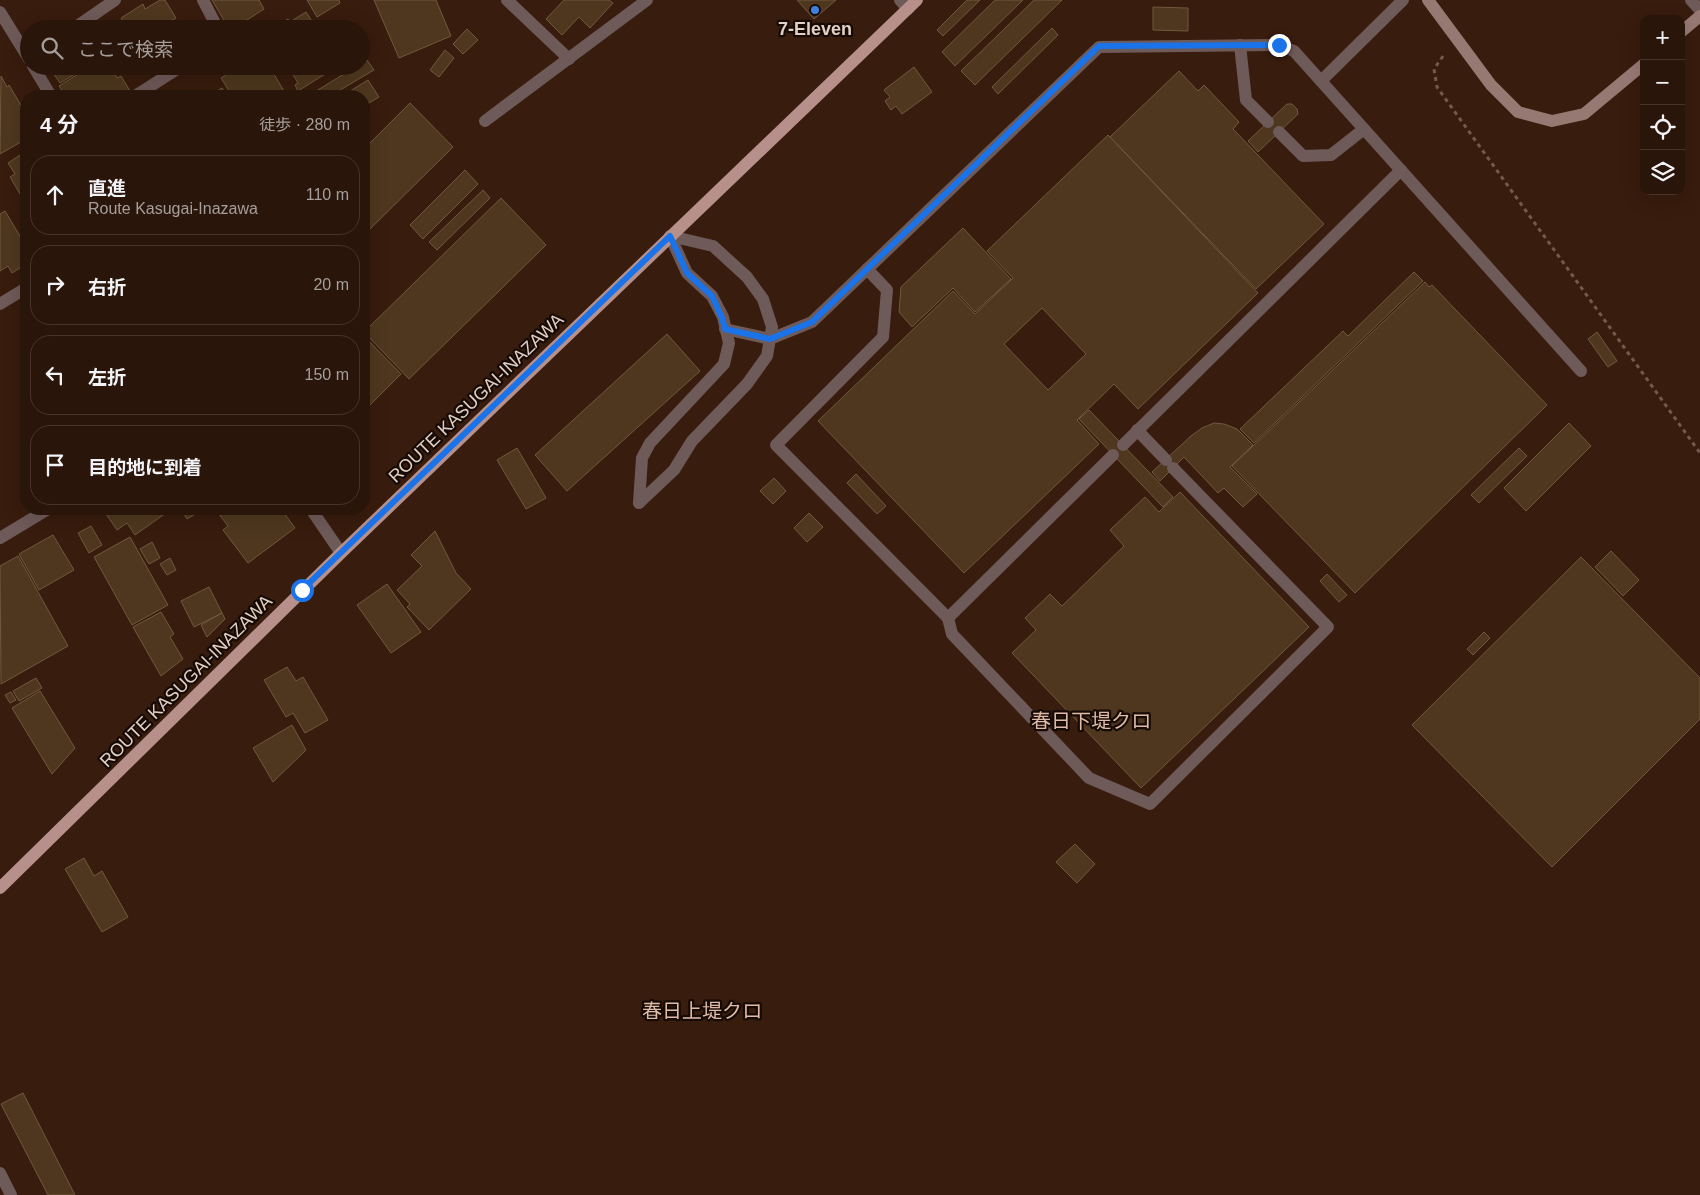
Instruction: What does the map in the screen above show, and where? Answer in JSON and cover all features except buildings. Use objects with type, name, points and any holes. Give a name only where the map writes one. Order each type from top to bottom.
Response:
[{"type":"main road","points":[[1428,0],[1491,85],[1518,112],[1552,121],[1584,114],[1640,67]]},
{"type":"main road","name":"ROUTE KASUGAI-INAZAWA","points":[[0,888],[341,553],[670,236],[908,3]]},
{"type":"main road","points":[[1685,29],[1700,16]]},
{"type":"street","points":[[86,20],[114,0]]},
{"type":"street","points":[[203,0],[213,20]]},
{"type":"street","points":[[507,0],[569,59]]},
{"type":"street","points":[[485,121],[647,0]]},
{"type":"street","points":[[1321,81],[1403,0]]},
{"type":"street","points":[[1691,0],[1700,10]]},
{"type":"street","points":[[0,12],[20,44]]},
{"type":"street","points":[[1240,45],[1246,100],[1268,122]]},
{"type":"street","points":[[725,329],[770,339],[812,322],[1099,46],[1279,45],[1294,52],[1321,81],[1581,372]]},
{"type":"street","points":[[38,75],[47,90]]},
{"type":"street","points":[[144,90],[168,75]]},
{"type":"street","points":[[1279,132],[1303,156],[1331,155],[1364,130]]},
{"type":"street","points":[[1123,445],[1401,170]]},
{"type":"street","points":[[670,236],[713,246],[747,277],[763,299],[772,327],[767,356],[748,384],[692,441],[674,470],[639,503],[642,458],[650,443],[724,364],[729,344],[722,318],[712,296],[687,273],[670,236]]},
{"type":"street","points":[[867,270],[887,290],[883,337],[776,445],[948,618],[952,634],[1090,778],[1150,804],[1328,627],[1138,430]]},
{"type":"street","points":[[0,304],[20,292]]},
{"type":"street","points":[[948,618],[1113,455]]},
{"type":"street","points":[[0,538],[38,515]]},
{"type":"street","points":[[316,515],[341,553]]},
{"type":"street","points":[[0,1173],[11,1195]]},
{"type":"path","points":[[1456,38],[1434,69],[1438,87],[1700,453]]},
{"type":"place","name":"7-Eleven","points":[[815,10]]},
{"type":"district","name":"春日下堤クロ","points":[[1091,721]]},
{"type":"district","name":"春日上堤クロ","points":[[702,1011]]},
{"type":"route","points":[[302,590],[670,236],[687,273],[712,296],[725,329],[770,339],[812,322],[1099,46],[1279,45]]}]
